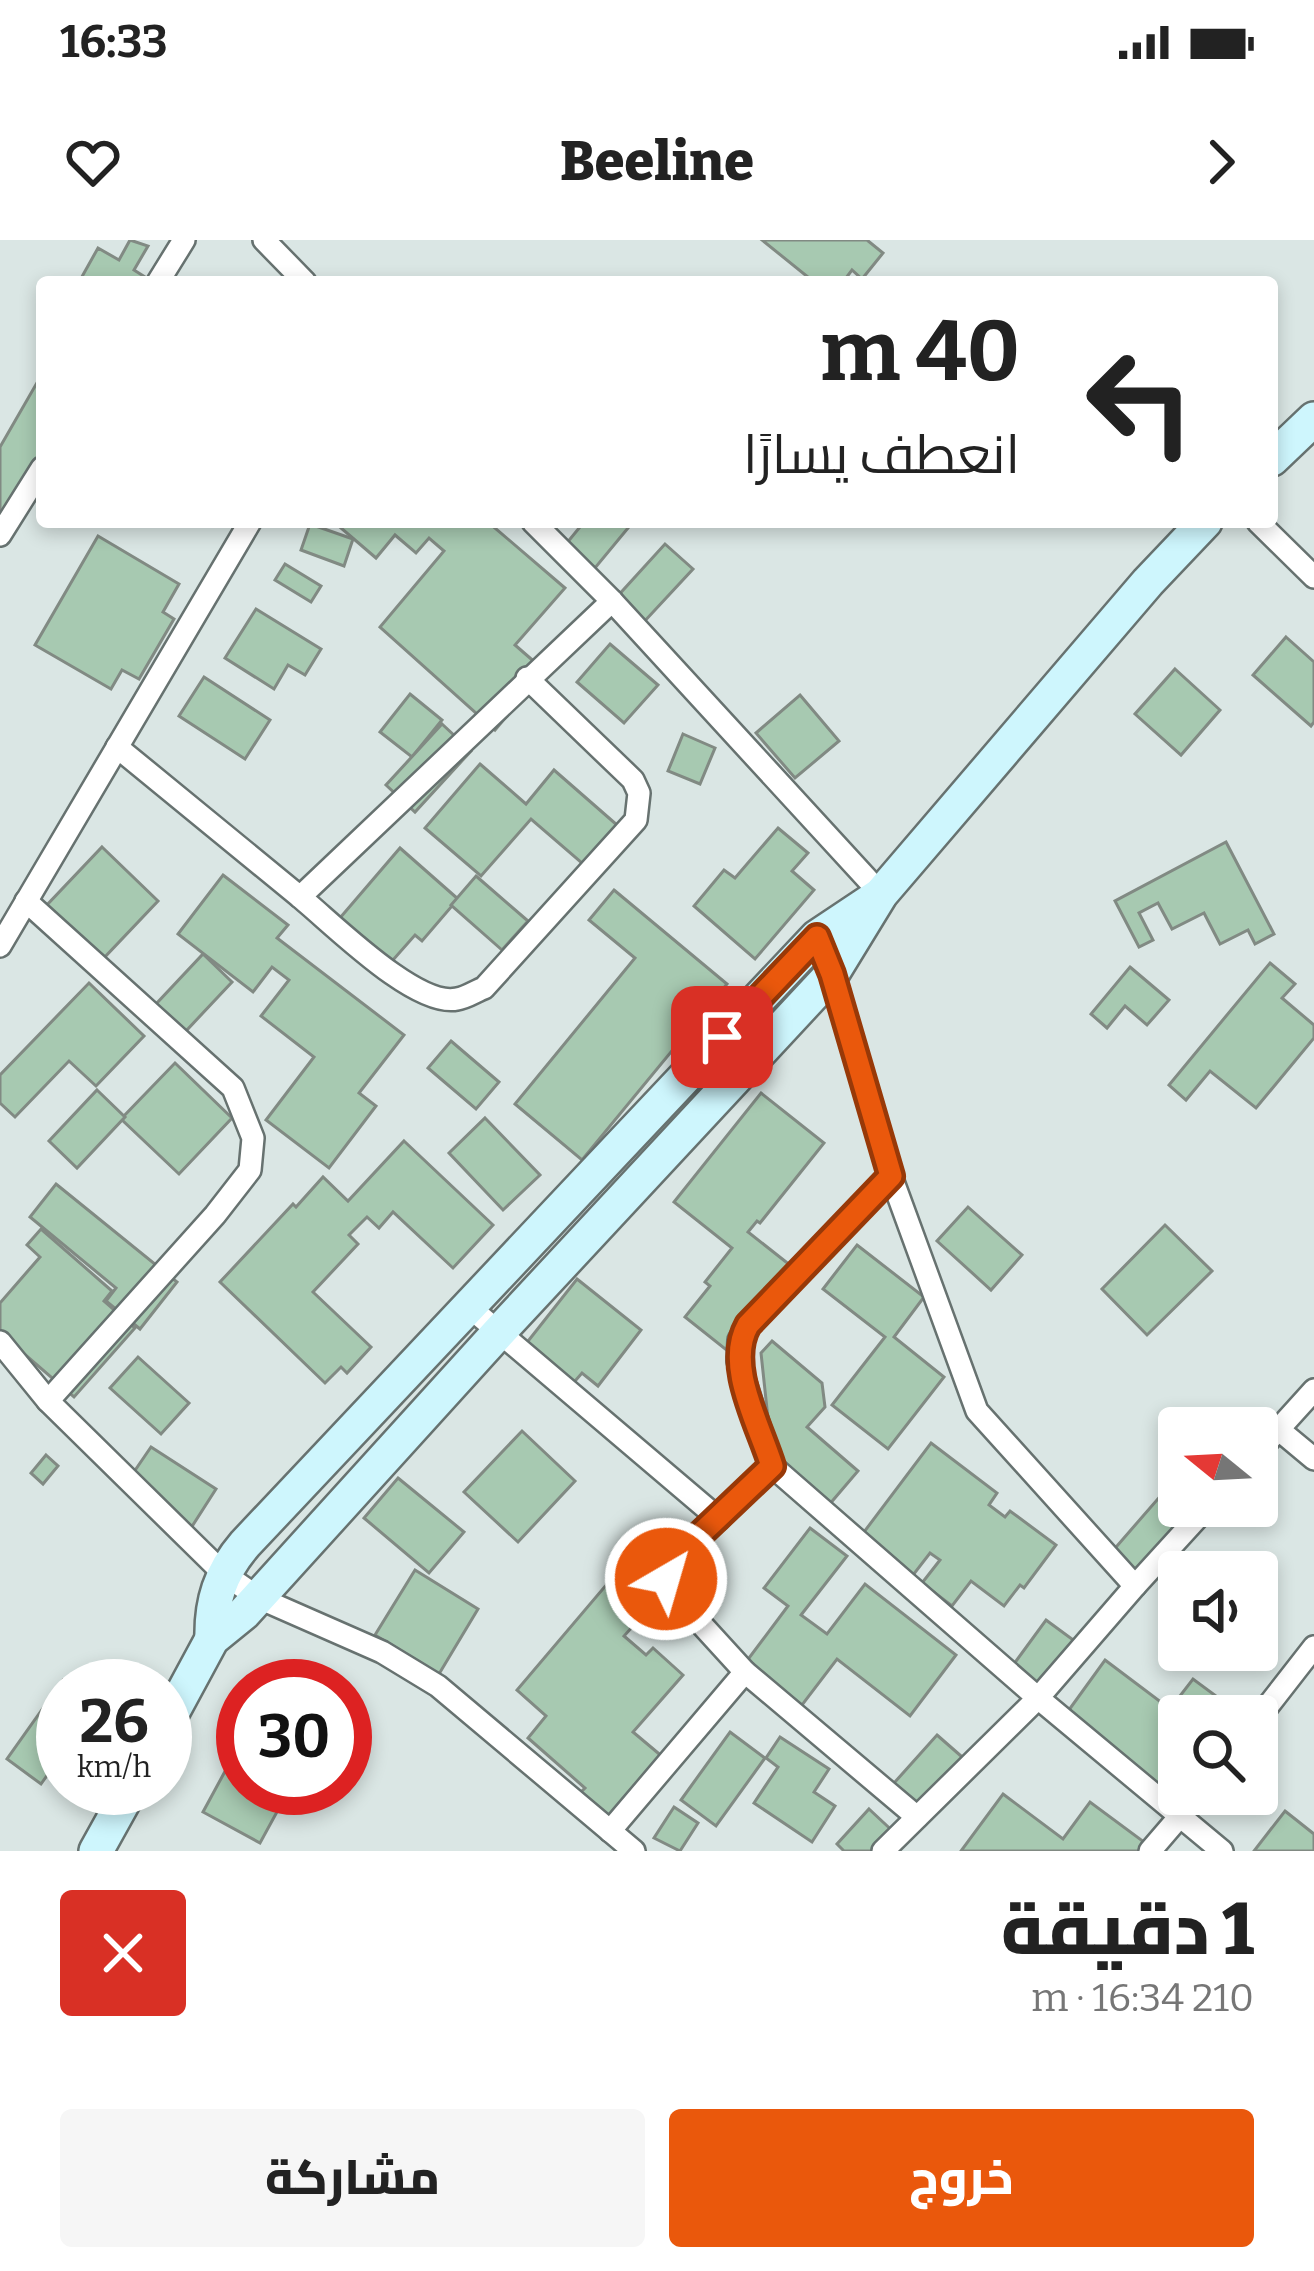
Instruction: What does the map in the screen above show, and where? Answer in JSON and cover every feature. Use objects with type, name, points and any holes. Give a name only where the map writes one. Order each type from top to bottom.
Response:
[{"type":"street","points":[[162,276],[184,240]]},
{"type":"street","points":[[265,240],[298,276]]},
{"type":"street","points":[[1278,453],[1314,419]]},
{"type":"street","points":[[0,535],[36,478]]},
{"type":"street","points":[[0,946],[246,528]]},
{"type":"street","points":[[539,528],[881,894]]},
{"type":"street","points":[[192,1676],[212,1639],[259,1598],[832,974],[881,894],[1199,528]]},
{"type":"street","points":[[1264,528],[1314,577]]},
{"type":"street","points":[[300,896],[612,601]]},
{"type":"street","points":[[117,747],[406,984],[427,995],[454,1000],[484,988],[636,820],[640,804],[633,780],[527,678]]},
{"type":"street","points":[[212,1639],[215,1595],[245,1544],[817,937],[881,894]]},
{"type":"street","points":[[26,901],[233,1088],[253,1138],[250,1170],[48,1400]]},
{"type":"street","points":[[817,937],[891,1176],[976,1411],[1135,1586]]},
{"type":"street","points":[[891,1176],[739,1340],[738,1361],[772,1466],[1222,1851]]},
{"type":"street","points":[[467,1305],[719,1519]]},
{"type":"street","points":[[0,1342],[48,1400],[224,1574],[259,1598],[382,1652],[438,1686],[634,1851]]},
{"type":"street","points":[[1314,1390],[1278,1429],[1314,1459]]},
{"type":"street","points":[[772,1466],[673,1560],[666,1579],[670,1592],[745,1672],[917,1817]]},
{"type":"street","points":[[883,1851],[1038,1697],[1189,1527]]},
{"type":"street","points":[[1277,1695],[1314,1647]]},
{"type":"street","points":[[610,1831],[745,1672]]},
{"type":"street","points":[[96,1851],[116,1815]]},
{"type":"street","points":[[1150,1851],[1181,1817]]},
{"type":"building","points":[[130,240],[148,246],[134,270],[143,276],[82,276],[98,248],[119,260]]},
{"type":"building","points":[[762,240],[867,240],[883,253],[864,276],[852,270],[848,276],[807,276]]},
{"type":"building","points":[[36,384],[36,466],[5,520],[0,517],[0,447]]},
{"type":"building","points":[[309,528],[353,539],[344,566],[301,550]]},
{"type":"building","points":[[341,528],[495,528],[565,588],[515,645],[545,671],[495,730],[380,627],[444,551],[429,538],[416,553],[395,535],[376,558]]},
{"type":"building","points":[[579,528],[628,528],[595,568],[566,544]]},
{"type":"building","points":[[98,536],[179,584],[163,612],[174,619],[139,679],[122,670],[111,689],[35,645]]},
{"type":"building","points":[[665,544],[693,569],[642,624],[615,599]]},
{"type":"building","points":[[285,564],[321,586],[311,602],[275,580]]},
{"type":"building","points":[[256,609],[321,649],[305,675],[288,665],[274,689],[225,658]]},
{"type":"building","points":[[1286,637],[1314,662],[1311,726],[1253,675]]},
{"type":"building","points":[[610,644],[658,685],[624,723],[577,682]]},
{"type":"building","points":[[1175,669],[1220,710],[1181,755],[1135,714]]},
{"type":"building","points":[[204,677],[270,720],[245,759],[179,716]]},
{"type":"building","points":[[410,694],[442,720],[412,757],[380,732]]},
{"type":"building","points":[[800,695],[839,741],[795,778],[756,733]]},
{"type":"building","points":[[442,724],[471,751],[415,812],[386,785]]},
{"type":"building","points":[[683,734],[715,748],[700,784],[668,771]]},
{"type":"building","points":[[480,764],[526,804],[554,770],[617,825],[583,864],[531,819],[481,876],[425,828]]},
{"type":"building","points":[[778,828],[808,853],[792,871],[814,890],[755,959],[694,906],[724,870],[735,878]]},
{"type":"building","points":[[1226,842],[1274,934],[1255,944],[1248,930],[1220,944],[1204,913],[1172,929],[1158,903],[1139,913],[1153,940],[1139,947],[1115,901]]},
{"type":"building","points":[[102,847],[158,901],[101,961],[45,907]]},
{"type":"building","points":[[400,848],[458,899],[422,941],[415,935],[378,977],[327,933]]},
{"type":"building","points":[[223,875],[288,925],[277,938],[404,1035],[359,1093],[376,1106],[329,1168],[266,1120],[314,1057],[261,1016],[289,980],[272,967],[253,992],[178,934]]},
{"type":"building","points":[[476,876],[528,921],[502,950],[451,905]]},
{"type":"building","points":[[614,890],[727,984],[582,1160],[515,1104],[635,958],[589,920]]},
{"type":"building","points":[[203,954],[232,982],[185,1032],[156,1004]]},
{"type":"building","points":[[1270,963],[1295,984],[1282,998],[1314,1025],[1314,1038],[1256,1108],[1210,1071],[1186,1100],[1169,1085]]},
{"type":"building","points":[[1130,967],[1169,1000],[1147,1025],[1125,1006],[1107,1028],[1091,1014]]},
{"type":"building","points":[[89,983],[144,1036],[96,1086],[69,1061],[15,1117],[0,1103],[0,1075]]},
{"type":"building","points":[[451,1041],[499,1082],[476,1109],[428,1068]]},
{"type":"building","points":[[175,1063],[232,1118],[179,1174],[121,1119]]},
{"type":"building","points":[[97,1090],[125,1117],[77,1168],[49,1141]]},
{"type":"building","points":[[761,1093],[824,1143],[748,1232],[795,1269],[729,1352],[685,1317],[732,1248],[674,1202]]},
{"type":"building","points":[[485,1118],[540,1175],[503,1210],[449,1153]]},
{"type":"building","points":[[404,1141],[493,1225],[453,1268],[393,1212],[379,1228],[367,1217],[349,1235],[358,1244],[313,1292],[371,1347],[347,1373],[341,1367],[325,1383],[220,1282],[323,1177],[348,1201]]},
{"type":"building","points":[[56,1184],[177,1282],[140,1329],[106,1301],[116,1288],[30,1217]]},
{"type":"building","points":[[968,1207],[1022,1255],[991,1290],[937,1241]]},
{"type":"building","points":[[1165,1225],[1212,1271],[1147,1335],[1102,1289]]},
{"type":"building","points":[[41,1229],[112,1291],[104,1301],[135,1328],[74,1397],[0,1333],[0,1303],[40,1257],[27,1245]]},
{"type":"building","points":[[857,1245],[924,1297],[894,1337],[944,1377],[888,1449],[832,1405],[885,1337],[823,1289]]},
{"type":"building","points":[[577,1279],[641,1330],[598,1386],[582,1373],[569,1388],[521,1350]]},
{"type":"building","points":[[772,1341],[822,1383],[825,1407],[807,1427],[858,1471],[828,1506],[772,1456],[761,1353]]},
{"type":"building","points":[[138,1357],[189,1403],[161,1434],[110,1388]]},
{"type":"building","points":[[522,1431],[575,1481],[518,1542],[464,1492]]},
{"type":"building","points":[[931,1443],[997,1493],[989,1505],[1005,1517],[1010,1511],[1056,1545],[1004,1606],[971,1581],[952,1606],[922,1583],[940,1560],[930,1553],[910,1579],[858,1540]]},
{"type":"building","points":[[151,1447],[216,1489],[191,1528],[125,1485]]},
{"type":"building","points":[[46,1455],[58,1466],[43,1484],[31,1473]]},
{"type":"building","points":[[398,1478],[464,1532],[429,1573],[364,1518]]},
{"type":"building","points":[[1158,1499],[1158,1527],[1190,1527],[1169,1551],[1158,1551],[1158,1564],[1142,1582],[1110,1554]]},
{"type":"building","points":[[810,1528],[847,1556],[801,1615],[827,1634],[865,1584],[956,1655],[910,1716],[837,1659],[799,1709],[743,1666],[788,1606],[764,1588]]},
{"type":"building","points":[[415,1570],[478,1609],[439,1674],[375,1635]]},
{"type":"building","points":[[607,1584],[643,1615],[624,1636],[646,1655],[653,1648],[683,1675],[633,1732],[664,1758],[611,1819],[580,1793],[585,1788],[528,1738],[546,1716],[517,1690]]},
{"type":"building","points":[[1046,1620],[1076,1642],[1032,1701],[1003,1679]]},
{"type":"building","points":[[1105,1660],[1158,1700],[1158,1783],[1066,1714]]},
{"type":"building","points":[[1193,1679],[1215,1695],[1181,1695]]},
{"type":"building","points":[[36,1718],[36,1780],[7,1759]]},
{"type":"building","points":[[730,1732],[765,1758],[716,1826],[681,1800]]},
{"type":"building","points":[[937,1735],[969,1763],[919,1821],[886,1792]]},
{"type":"building","points":[[780,1737],[829,1769],[814,1792],[835,1806],[812,1842],[754,1803],[778,1767],[766,1758]]},
{"type":"building","points":[[216,1788],[216,1815],[275,1815],[260,1843],[203,1812]]},
{"type":"building","points":[[1003,1794],[1063,1839],[1090,1802],[1144,1842],[1138,1851],[961,1851]]},
{"type":"building","points":[[674,1807],[698,1823],[680,1851],[654,1838]]},
{"type":"building","points":[[869,1809],[899,1837],[886,1851],[844,1851],[837,1844]]},
{"type":"building","points":[[1285,1811],[1314,1834],[1314,1851],[1254,1851]]},
{"type":"route","points":[[666,1579],[673,1560],[772,1466],[738,1361],[739,1340],[891,1176],[817,937],[722,1037]]}]
